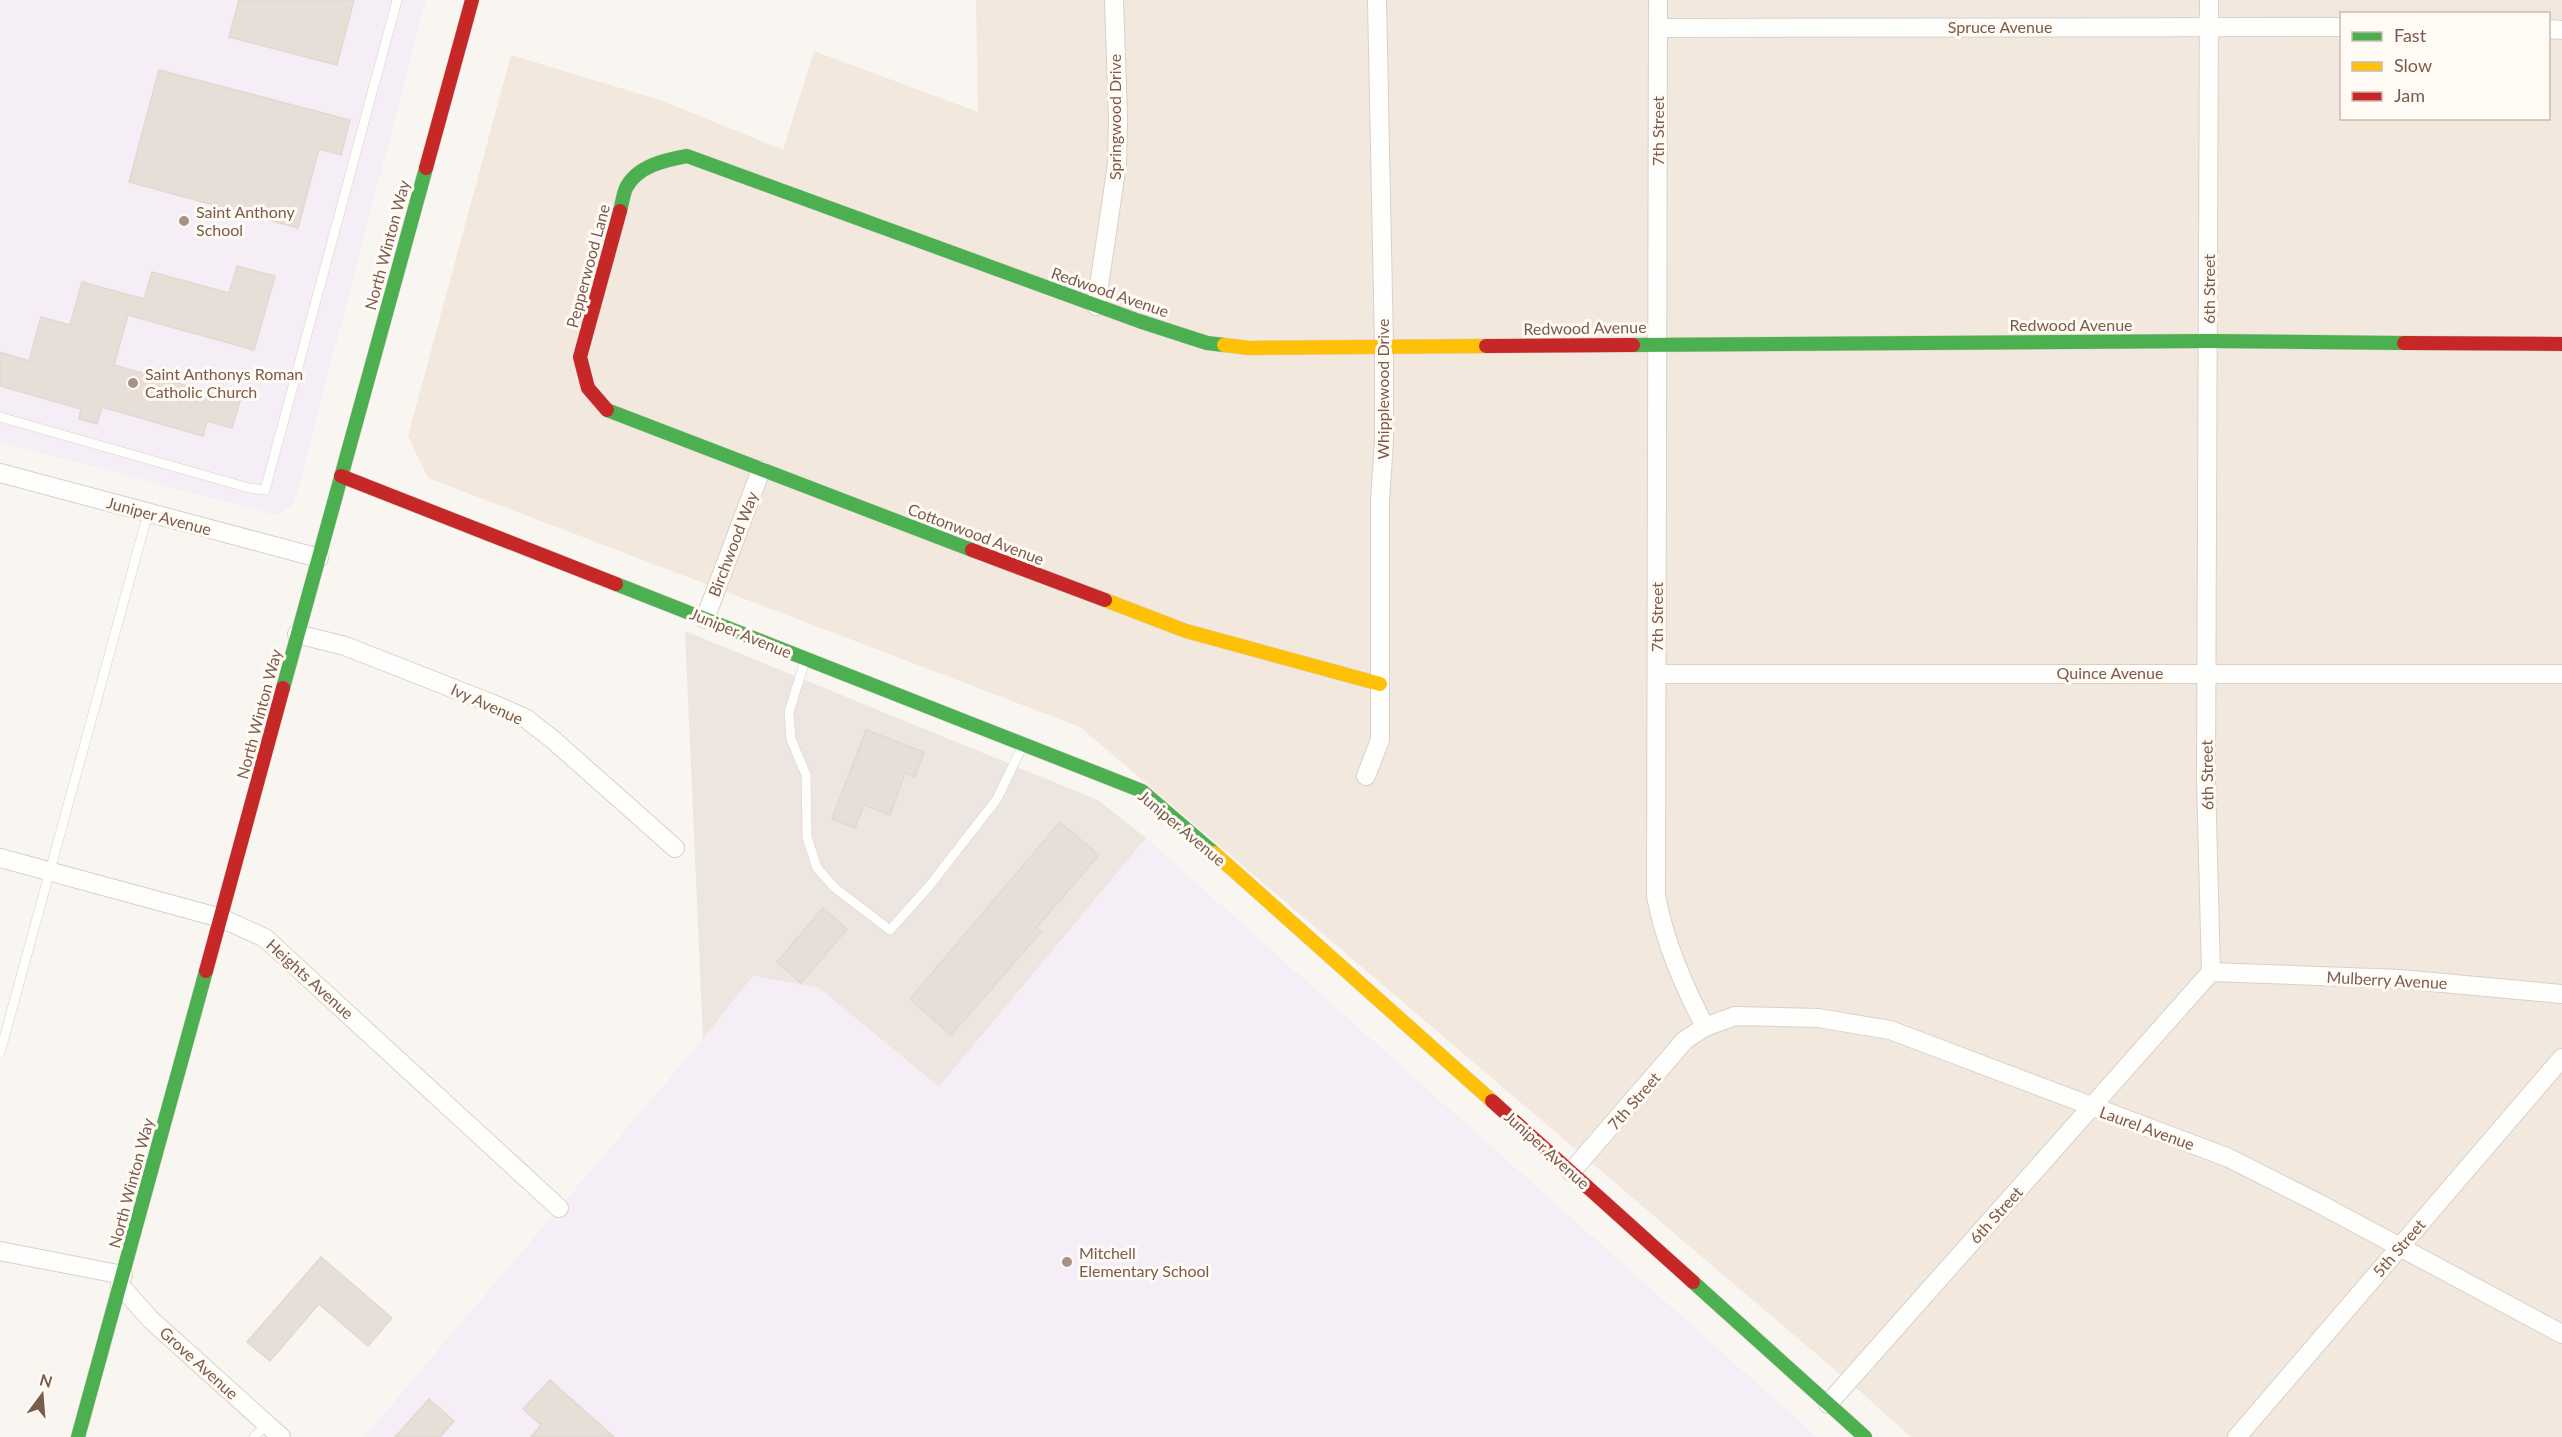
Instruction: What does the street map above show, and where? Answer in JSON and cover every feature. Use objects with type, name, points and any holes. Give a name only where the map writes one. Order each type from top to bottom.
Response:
[{"type":"street","name":"North Winton Way","points":[[78,1437],[472,0]]},
{"type":"street","name":"Springwood Drive","points":[[1096,306],[1117,164],[1118,119],[1114,0]]},
{"type":"street","name":"Whipplewood Drive","points":[[1366,776],[1380,740],[1384,346],[1377,0]]},
{"type":"street","name":"7th Street","points":[[1571,1172],[1685,1040],[1705,1027],[1677,972],[1663,930],[1656,896],[1658,0]]},
{"type":"street","name":"6th Street","points":[[1828,1404],[2211,972],[2206,780],[2209,0]]},
{"type":"street","name":"Spruce Avenue","points":[[1658,28],[2340,27]]},
{"type":"street","name":"Redwood Avenue","points":[[642,169],[665,159],[687,156],[1096,306],[1207,343],[1249,348],[2209,340],[2562,344]]},
{"type":"street","name":"Pepperwood Lane","points":[[582,377],[580,357],[626,188],[642,169]]},
{"type":"street","name":"Cottonwood Avenue","points":[[582,377],[593,399],[609,412],[1186,631],[1380,684]]},
{"type":"street","name":"Birchwood Way","points":[[705,619],[761,470]]},
{"type":"street","name":"Juniper Avenue","points":[[0,473],[319,558]]},
{"type":"street","name":"Juniper Avenue","points":[[341,476],[1142,791],[1348,971],[1865,1437]]},
{"type":"street","name":"Ivy Avenue","points":[[297,634],[345,646],[525,718],[551,738],[675,848]]},
{"type":"street","name":"Quince Avenue","points":[[1657,674],[2562,674]]},
{"type":"street","name":"Heights Avenue","points":[[0,858],[220,918],[265,938],[559,1208]]},
{"type":"street","name":"Mulberry Avenue","points":[[2211,972],[2400,979],[2562,994]]},
{"type":"street","name":"Laurel Avenue","points":[[1705,1027],[1735,1016],[1818,1018],[1890,1030],[2229,1158],[2318,1203],[2562,1334]]},
{"type":"street","name":"5th Street","points":[[2237,1437],[2562,1058]]},
{"type":"street","points":[[0,1251],[121,1280]]},
{"type":"street","name":"Grove Avenue","points":[[121,1280],[150,1319],[261,1431],[281,1437]]},
{"type":"lane","points":[[0,417],[249,488],[265,490],[397,0]]},
{"type":"lane","points":[[0,1053],[148,513]]},
{"type":"lane","points":[[806,659],[789,712],[791,739],[806,775],[807,837],[817,868],[835,888],[890,930],[930,885],[997,799],[1023,745]]},
{"type":"shaded area","name":"Saint Anthony School","points":[[0,0],[426,0],[294,504],[276,515],[0,442]]},
{"type":"shaded area","points":[[976,0],[2562,0],[2562,1437],[1911,1437],[1080,727],[428,478],[408,436],[511,55],[660,100],[783,150],[814,51],[978,112]]},
{"type":"shaded area","points":[[685,631],[1098,800],[1146,838],[939,1087],[819,988],[753,976],[703,1039]]},
{"type":"shaded area","name":"Mitchell Elementary School","points":[[1146,838],[1817,1437],[364,1437],[703,1039],[753,976],[819,988],[939,1087]]},
{"type":"building","points":[[239,0],[354,0],[337,65],[229,37]]},
{"type":"building","points":[[159,70],[350,120],[341,155],[319,149],[298,228],[129,182]]},
{"type":"building","points":[[237,266],[275,276],[254,350],[128,315],[114,365],[240,401],[232,428],[207,421],[203,436],[102,407],[97,424],[79,419],[81,409],[0,386],[0,352],[29,361],[41,317],[70,325],[82,282],[144,299],[152,272],[229,293]]},
{"type":"building","points":[[866,730],[924,752],[915,777],[905,773],[890,815],[864,805],[855,828],[832,819]]},
{"type":"building","points":[[1060,822],[1099,855],[1036,928],[1041,932],[951,1035],[910,999]]},
{"type":"building","points":[[823,908],[847,929],[801,983],[777,962]]},
{"type":"building","points":[[321,1257],[392,1318],[368,1346],[319,1304],[270,1361],[247,1342]]},
{"type":"building","points":[[550,1380],[614,1437],[531,1437],[541,1425],[523,1409]]},
{"type":"building","points":[[429,1399],[454,1421],[440,1437],[395,1437]]},
{"type":"traffic: fast","points":[[620,211],[626,188],[637,174],[652,165],[687,156],[1139,321],[1207,343],[1224,345]]},
{"type":"traffic: fast","points":[[283,688],[426,168]]},
{"type":"traffic: fast","points":[[1633,345],[2209,341],[2404,343]]},
{"type":"traffic: fast","points":[[607,410],[972,550]]},
{"type":"traffic: fast","points":[[616,584],[1142,791],[1214,853]]},
{"type":"traffic: fast","points":[[78,1437],[206,971]]},
{"type":"traffic: fast","points":[[1693,1282],[1865,1437]]},
{"type":"traffic: slow","points":[[1224,345],[1249,348],[1486,346]]},
{"type":"traffic: slow","points":[[1105,600],[1186,631],[1380,684]]},
{"type":"traffic: slow","points":[[1214,853],[1492,1101]]},
{"type":"traffic: jam","points":[[426,168],[472,0]]},
{"type":"traffic: jam","points":[[607,410],[588,388],[580,357],[620,211]]},
{"type":"traffic: jam","points":[[2404,343],[2562,344]]},
{"type":"traffic: jam","points":[[1486,346],[1633,345]]},
{"type":"traffic: jam","points":[[341,476],[616,584]]},
{"type":"traffic: jam","points":[[972,550],[1105,600]]},
{"type":"traffic: jam","points":[[206,971],[283,688]]},
{"type":"traffic: jam","points":[[1492,1101],[1693,1282]]},
{"type":"place","name":"Saint Anthony School","points":[[184,221]]},
{"type":"place","name":"Saint Anthonys Roman Catholic Church","points":[[133,383]]},
{"type":"place","name":"Mitchell Elementary School","points":[[1067,1262]]}]
